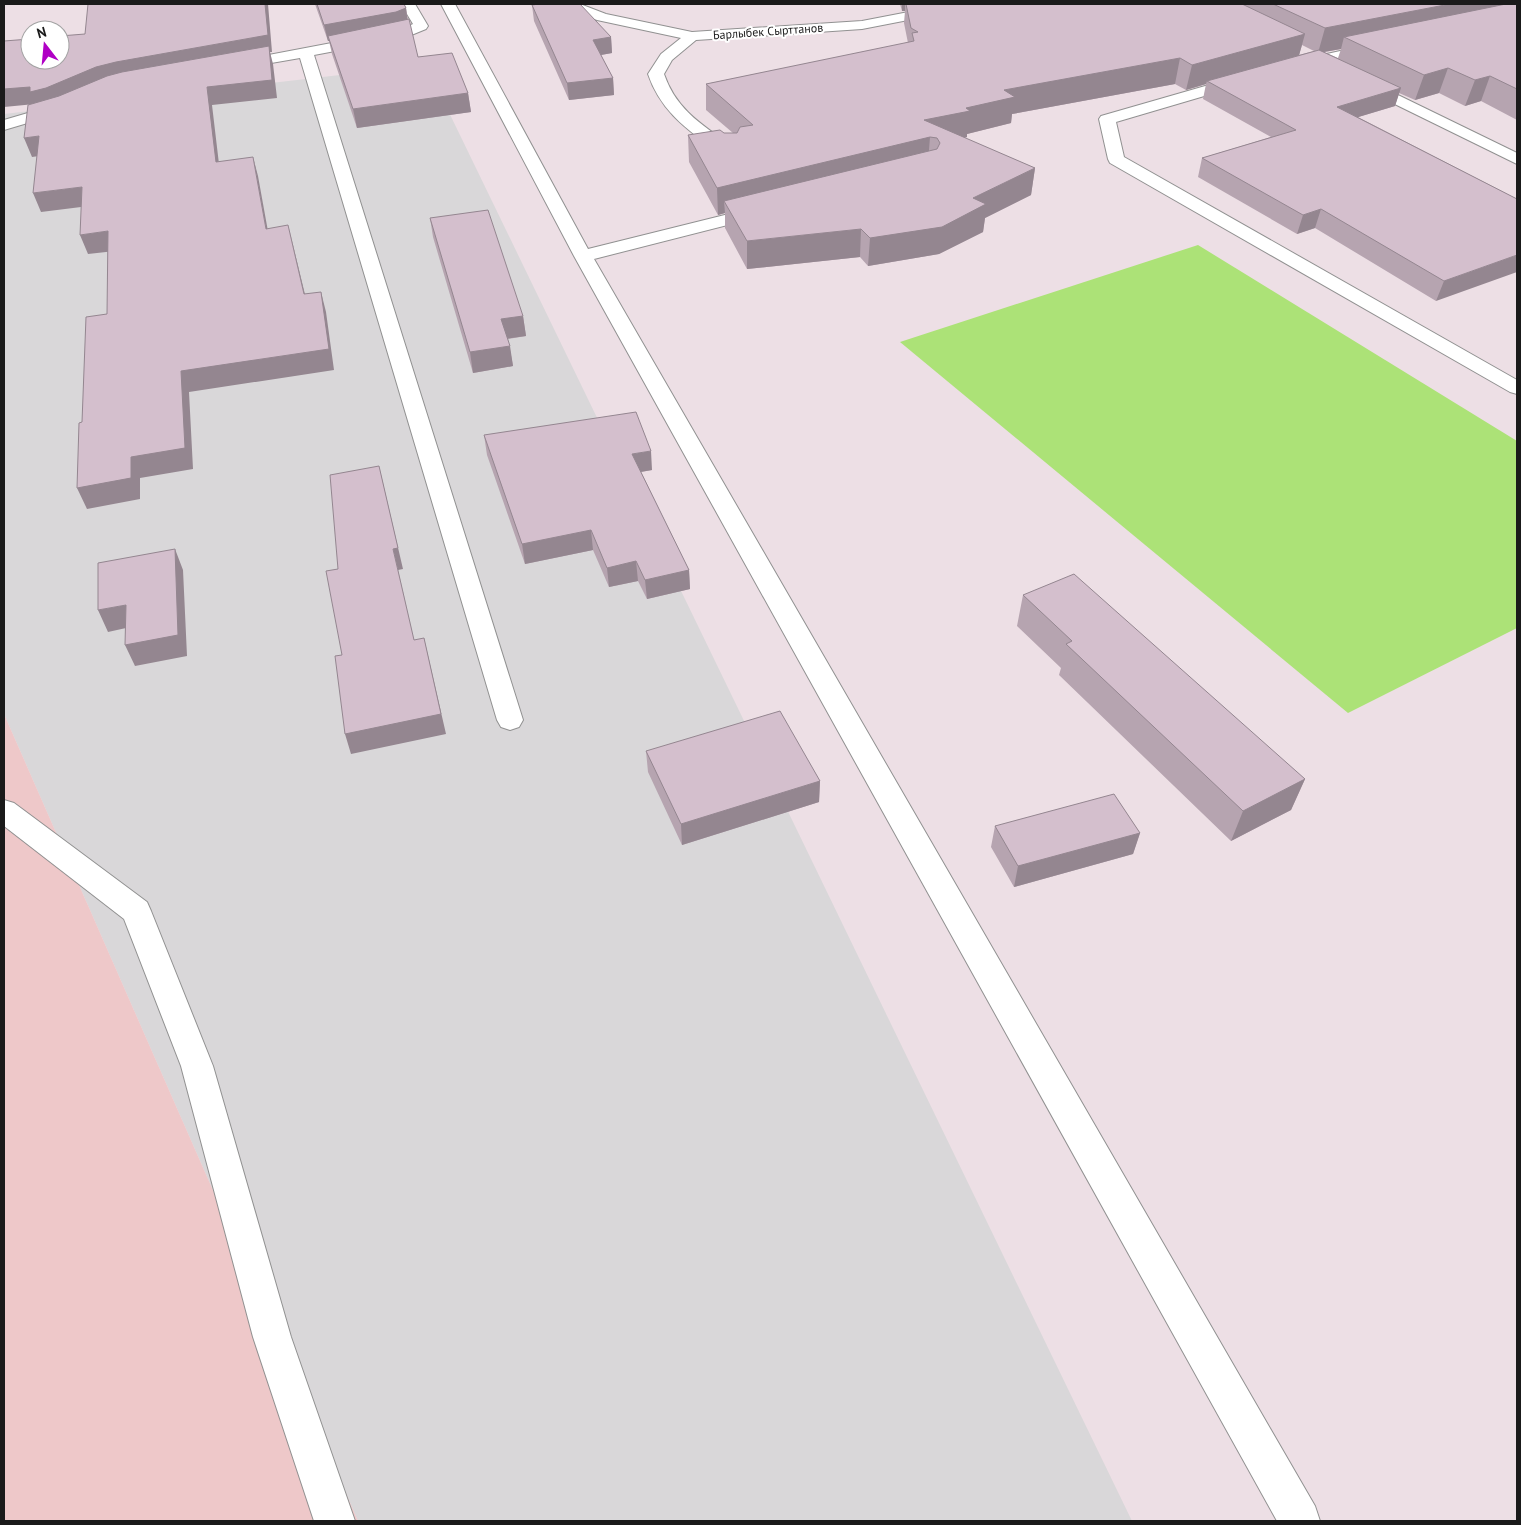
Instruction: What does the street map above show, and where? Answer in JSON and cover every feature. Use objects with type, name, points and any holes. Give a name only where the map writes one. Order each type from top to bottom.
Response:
[{"type":"street","points":[[221,67],[414,31],[422,26],[408,4]]},
{"type":"street","points":[[448,4],[583,256],[1300,1521]]},
{"type":"street","name":"Барлыбек Сырттанов","points":[[568,4],[602,17],[692,36],[862,24],[970,4]]},
{"type":"street","points":[[692,36],[666,57],[656,74],[662,92],[679,114],[731,154]]},
{"type":"street","points":[[1277,71],[1315,60],[1392,44]]},
{"type":"street","points":[[1298,51],[1517,159]]},
{"type":"street","points":[[306,52],[510,720]]},
{"type":"street","points":[[1258,76],[1107,119],[1116,159],[1517,388]]},
{"type":"street","points":[[4,125],[59,110],[76,102]]},
{"type":"street","points":[[583,256],[774,208]]},
{"type":"street","points":[[4,811],[136,911],[197,1066],[272,1337],[335,1521]]},
{"type":"shaded area","points":[[426,65],[1132,1521],[358,1521],[4,714],[4,114]]},
{"type":"shaded area","points":[[4,714],[358,1521],[4,1521]]},
{"type":"green space","points":[[1198,245],[1517,441],[1517,628],[1348,713],[900,342]]},
{"type":"building","points":[[88,4],[265,4],[268,35],[116,62],[96,67],[46,88],[30,92],[30,87],[4,89],[4,41],[20,40],[20,70],[70,70],[70,35],[85,34]]},
{"type":"building","points":[[317,4],[404,4],[406,8],[396,12],[324,25]]},
{"type":"building","points":[[580,4],[611,37],[593,40],[613,78],[567,83],[532,5]]},
{"type":"building","points":[[906,4],[1242,4],[1305,34],[1192,65],[1180,58],[1004,90],[1015,97],[966,108],[970,111],[924,120],[1035,168],[973,198],[986,204],[942,227],[870,238],[861,229],[747,241],[724,201],[937,149],[940,143],[937,138],[930,137],[717,188],[688,135],[720,130],[724,133],[737,133],[740,127],[753,125],[706,84],[914,41],[912,33],[918,32],[911,28]]},
{"type":"building","points":[[1273,4],[1450,4],[1325,28]]},
{"type":"building","points":[[1506,4],[1517,4],[1517,89],[1490,76],[1475,80],[1448,68],[1424,75],[1344,37]]},
{"type":"building","points":[[409,19],[418,57],[452,53],[468,93],[353,109],[328,36]]},
{"type":"building","points":[[269,46],[272,80],[207,87],[216,162],[253,157],[266,229],[288,225],[304,294],[321,292],[329,349],[181,371],[185,448],[131,457],[131,478],[77,488],[79,423],[82,422],[86,317],[107,314],[108,231],[80,235],[82,187],[33,193],[39,136],[24,138],[28,105],[59,96],[107,76],[122,72]]},
{"type":"building","points":[[1319,50],[1401,88],[1337,107],[1517,199],[1517,255],[1444,281],[1321,209],[1303,215],[1202,158],[1296,130],[1207,81]]},
{"type":"building","points":[[488,210],[523,316],[501,319],[510,346],[470,352],[430,218]]},
{"type":"building","points":[[636,412],[651,451],[632,454],[689,570],[645,580],[636,561],[607,568],[591,530],[522,544],[484,435]]},
{"type":"building","points":[[379,466],[398,548],[393,549],[414,640],[424,638],[441,714],[345,734],[335,656],[342,655],[326,571],[338,569],[330,475]]},
{"type":"building","points":[[175,549],[178,635],[125,645],[126,605],[98,610],[98,563]]},
{"type":"building","points":[[1074,574],[1305,779],[1243,811],[1066,644],[1072,641],[1023,595]]},
{"type":"building","points":[[780,711],[820,781],[681,824],[646,751]]},
{"type":"building","points":[[1114,794],[1140,833],[1018,866],[995,826]]}]
